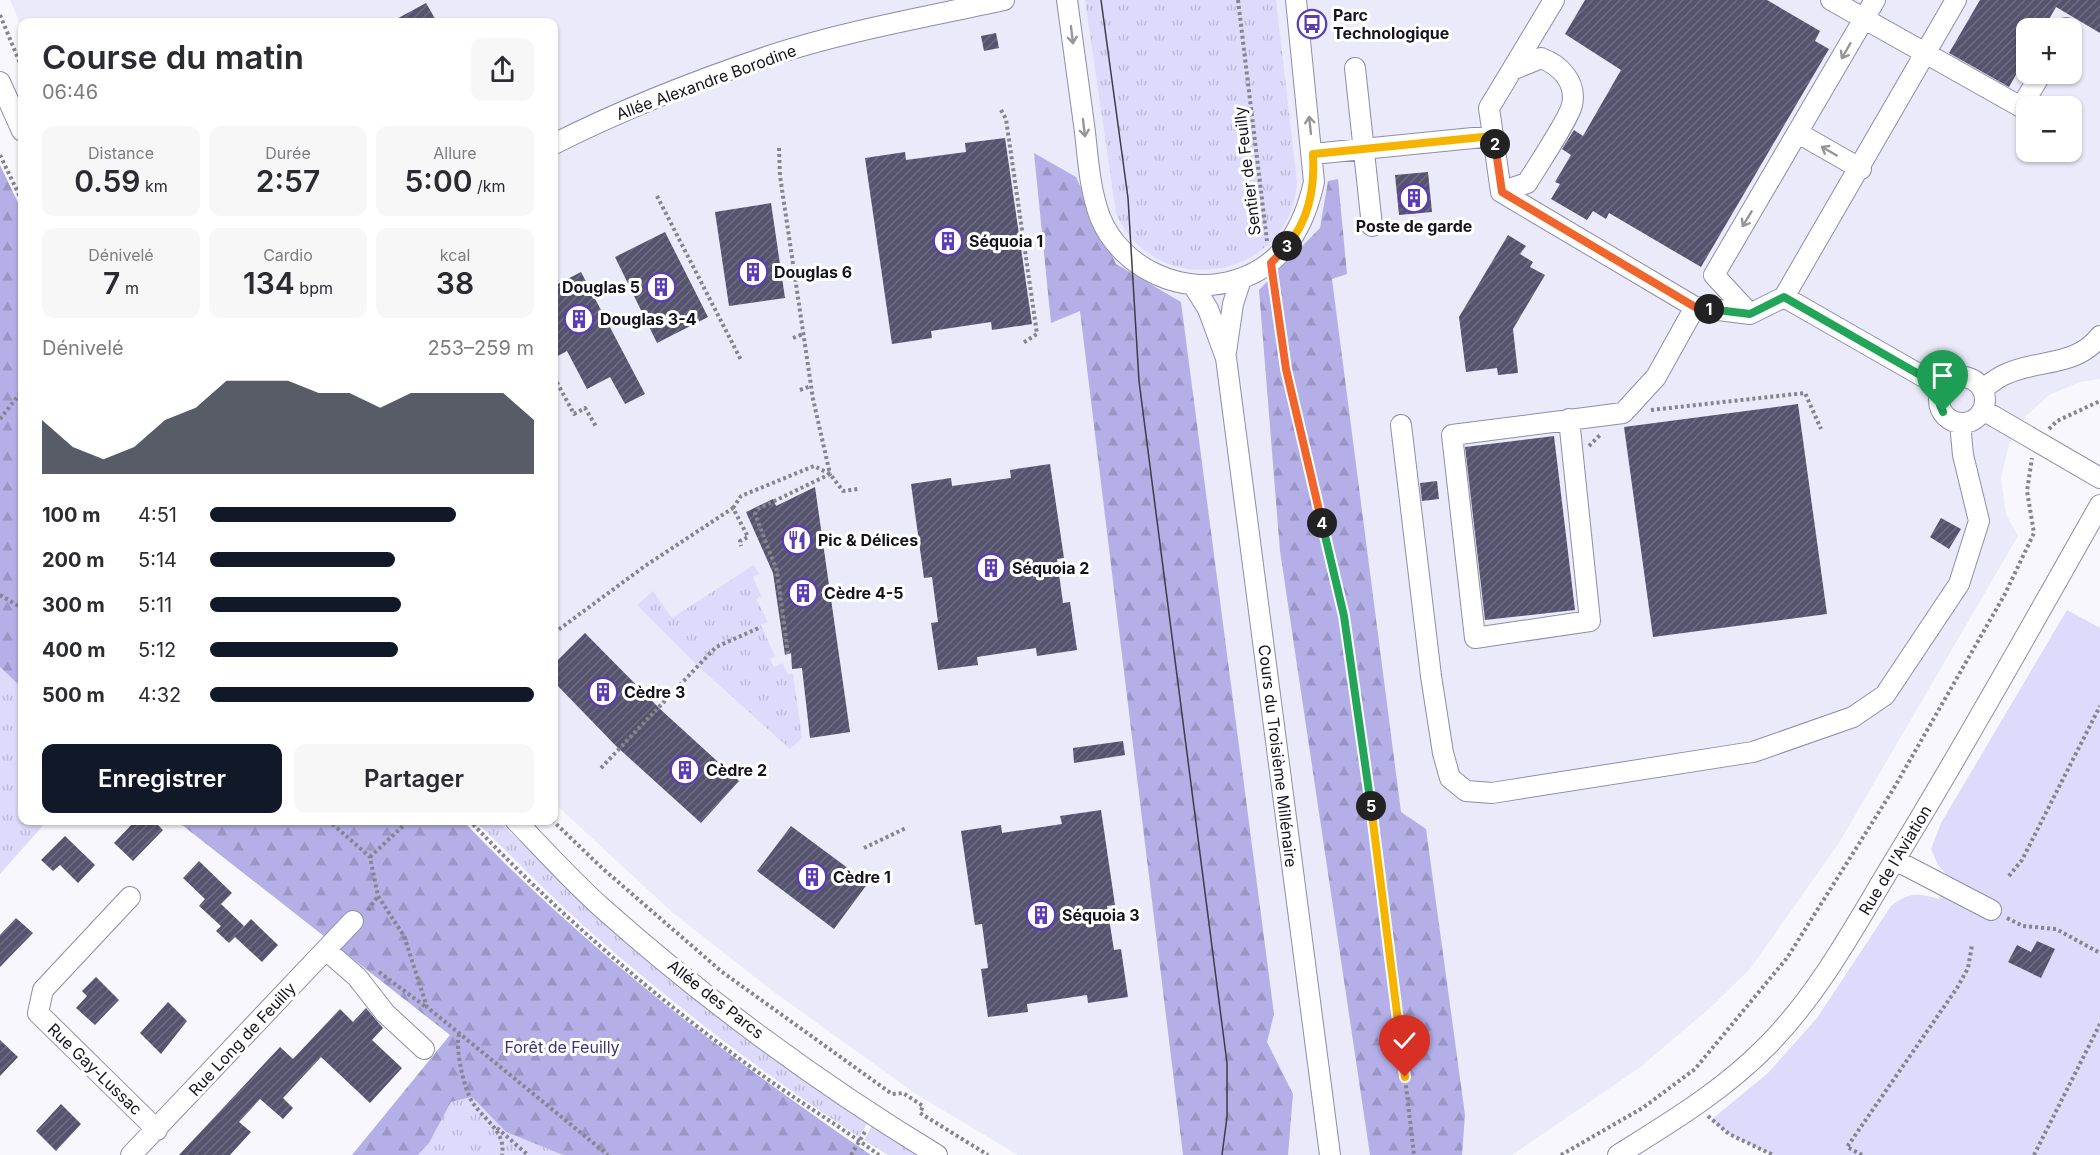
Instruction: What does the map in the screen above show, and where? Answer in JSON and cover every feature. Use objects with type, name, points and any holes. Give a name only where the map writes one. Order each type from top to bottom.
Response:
[{"type":"street","name":"Allée Alexandre Borodine","points":[[558,142],[638,104],[770,56],[910,20],[1004,0]]},
{"type":"street","points":[[1067,0],[1092,192],[1100,217],[1119,247],[1141,266],[1162,277],[1193,285],[1219,285],[1241,279],[1271,263],[1294,238],[1308,208],[1314,182],[1313,154],[1296,0]]},
{"type":"street","points":[[1502,192],[1489,108],[1554,0]]},
{"type":"street","points":[[1831,0],[2021,107],[2035,84]]},
{"type":"street","points":[[1750,314],[1714,275],[1875,0]]},
{"type":"street","points":[[1502,192],[1695,307],[1750,314],[1784,297],[1861,169],[1956,0]]},
{"type":"street","points":[[1502,192],[1527,183],[1572,106],[1572,90],[1567,76],[1556,64],[1541,58],[1512,70]]},
{"type":"street","points":[[1355,68],[1372,226]]},
{"type":"street","points":[[0,82],[18,121]]},
{"type":"street","points":[[1798,133],[1861,169]]},
{"type":"street","points":[[1313,154],[1493,136]]},
{"type":"street","name":"Cours du Troisième Millénaire","points":[[1226,358],[1231,312],[1241,279]]},
{"type":"street","name":"Cours du Troisième Millénaire","points":[[1193,285],[1208,309],[1226,358],[1330,1155]]},
{"type":"street","points":[[1784,297],[1943,388]]},
{"type":"street","points":[[1569,419],[1590,621],[1475,638],[1452,435],[1569,419],[1623,413],[1656,377],[1695,307]]},
{"type":"street","points":[[1982,389],[2006,374],[2069,360],[2092,345],[2100,336]]},
{"type":"street","points":[[1958,378],[1976,382],[1982,389],[1985,396],[1983,410],[1978,417],[1960,423],[1953,422],[1943,412],[1940,405],[1943,388],[1949,381],[1958,378]]},
{"type":"street","points":[[1983,410],[2100,478]]},
{"type":"street","points":[[1401,424],[1431,676],[1443,753],[1450,778],[1458,785],[1467,791],[1492,793],[1753,752],[1853,717],[1885,695],[1959,584],[1979,521],[1963,455],[1960,423]]},
{"type":"street","name":"Rue de l'Aviation","points":[[1618,1155],[1696,1106],[1768,1045],[1799,1009],[1827,971],[1944,780],[2100,505]]},
{"type":"street","name":"Allée des Parcs","points":[[519,825],[601,907],[706,992],[813,1074],[875,1117],[937,1155]]},
{"type":"street","points":[[1895,860],[1991,910]]},
{"type":"street","name":"Rue Gay-Lussac","points":[[130,897],[43,990],[38,1013],[157,1130]]},
{"type":"street","name":"Rue Long de Feuilly","points":[[131,1155],[353,921]]},
{"type":"street","points":[[326,950],[357,977],[385,1013],[424,1049]]},
{"type":"path","name":"Sentier de Feuilly","points":[[1238,0],[1286,369],[1344,616],[1387,922],[1414,1155]]},
{"type":"path","points":[[0,15],[18,58]]},
{"type":"path","points":[[1001,110],[1006,119],[1037,334],[1023,344]]},
{"type":"path","points":[[779,148],[780,176],[811,386],[830,474],[843,491],[858,489]]},
{"type":"path","points":[[0,155],[18,193]]},
{"type":"path","points":[[657,196],[741,360]]},
{"type":"path","points":[[793,338],[803,334]]},
{"type":"path","points":[[558,384],[574,414],[585,408],[597,428]]},
{"type":"path","points":[[800,390],[811,386]]},
{"type":"path","points":[[1574,461],[1623,413],[1805,393],[1821,429]]},
{"type":"path","points":[[0,419],[18,396]]},
{"type":"path","points":[[1561,1155],[1644,1107],[1695,1069],[1787,957],[1894,788],[2010,584],[2034,533],[2027,491],[2029,466],[2037,443],[2057,421],[2100,401]]},
{"type":"path","points":[[558,630],[645,566],[733,508],[741,496],[814,466],[830,474]]},
{"type":"path","points":[[788,654],[777,571],[755,514],[758,509],[830,474]]},
{"type":"path","points":[[733,508],[748,537],[740,541],[741,546]]},
{"type":"path","points":[[0,596],[18,606]]},
{"type":"path","points":[[601,768],[716,647],[761,627]]},
{"type":"path","points":[[2008,876],[2022,860],[2100,706]]},
{"type":"path","points":[[334,825],[370,857],[378,896],[404,936],[427,1007]]},
{"type":"path","points":[[370,857],[403,825]]},
{"type":"path","points":[[474,825],[502,856],[594,941],[680,1012],[765,1077],[879,1155]]},
{"type":"path","points":[[557,825],[602,868],[721,971],[892,1094],[903,1093],[923,1106],[920,1113],[988,1155]]},
{"type":"path","points":[[864,848],[906,828]]},
{"type":"path","points":[[1991,910],[2023,926],[2056,929],[2100,953]]},
{"type":"path","points":[[1862,1155],[1847,1147],[1957,988],[1968,968],[1972,945]]},
{"type":"path","points":[[372,967],[427,1007],[608,1155]]},
{"type":"path","points":[[2034,1155],[2100,1024]]},
{"type":"path","points":[[459,1034],[456,1046],[472,1102],[495,1127],[528,1155]]},
{"type":"path","points":[[1696,1106],[1729,1134],[1773,1155]]},
{"type":"path","points":[[495,1127],[502,1155]]},
{"type":"path","points":[[851,1155],[859,1141]]},
{"type":"shaded area","name":"Parc Technologique","points":[[10,0],[2100,0],[2100,379],[2080,382],[2049,395],[2026,416],[2009,444],[2001,478],[2006,514],[2018,536],[1839,843],[1750,969],[1710,1008],[1639,1068],[1512,1155],[1018,1155],[916,1094],[774,992],[673,913],[558,807],[558,18],[18,19]]},
{"type":"green space","points":[[1085,0],[1276,0],[1297,182],[1289,215],[1272,241],[1248,259],[1219,268],[1189,269],[1160,260],[1135,242],[1116,213]]},
{"type":"green space","points":[[1034,153],[1076,177],[1116,264],[1181,302],[1274,1014],[1267,1042],[1293,1094],[1288,1155],[1183,1155],[1080,311],[1051,323]]},
{"type":"green space","points":[[0,165],[18,203],[18,684],[0,667]]},
{"type":"green space","points":[[1338,179],[1347,274],[1332,279],[1401,812],[1426,829],[1465,1115],[1462,1155],[1370,1155],[1280,551],[1259,290],[1320,228],[1328,181]]},
{"type":"green space","points":[[754,565],[759,574],[753,577],[761,596],[756,599],[768,622],[761,625],[775,656],[770,659],[774,667],[782,663],[788,674],[793,674],[802,738],[790,749],[698,666],[637,605],[653,591],[672,618]]},
{"type":"green space","points":[[2067,610],[2100,628],[2100,1155],[1773,1155],[1729,1134],[1711,1120],[1768,1073],[1817,1018],[1891,906],[1903,898],[1914,895],[1939,899],[1950,879],[1938,865],[1931,849],[1941,823]]},
{"type":"green space","points":[[0,667],[18,684],[18,825],[43,825],[0,874]]},
{"type":"green space","name":"Forêt de Feuilly","points":[[182,825],[467,825],[558,913],[658,999],[763,1079],[871,1155],[563,1155],[506,1132],[472,1097],[451,1102],[429,1143],[418,1155],[352,1155],[450,1035]]},
{"type":"green space","points":[[479,825],[502,825],[608,923],[868,1122],[859,1137],[752,1063],[650,982],[570,913]]},
{"type":"green space","points":[[472,1097],[506,1132],[563,1155],[418,1155],[429,1143],[451,1102]]},
{"type":"green space","points":[[872,1126],[917,1155],[888,1155],[864,1140]]},
{"type":"building","points":[[1585,0],[1767,0],[1820,31],[1815,41],[1829,49],[1701,267],[1609,213],[1606,219],[1593,211],[1587,220],[1551,199],[1560,184],[1555,182],[1571,155],[1562,149],[1574,130],[1583,136],[1621,70],[1565,34]]},
{"type":"building","points":[[1980,0],[2100,0],[2100,33],[2082,22],[2082,18],[2075,18],[2056,7],[2050,18],[2016,18],[2016,75],[2009,87],[1949,53]]},
{"type":"building","points":[[426,3],[435,18],[398,18]]},
{"type":"building","points":[[996,33],[999,48],[984,51],[981,36]]},
{"type":"building","name":"Séquoia 1","points":[[1005,138],[1032,324],[992,330],[991,322],[931,331],[932,338],[892,344],[865,158],[905,152],[906,160],[966,152],[965,143]]},
{"type":"building","name":"Poste de garde","points":[[1428,172],[1432,212],[1399,215],[1395,175]]},
{"type":"building","name":"Douglas 6","points":[[771,203],[785,298],[729,306],[715,212]]},
{"type":"building","name":"Douglas 5","points":[[665,232],[708,317],[657,343],[615,257]]},
{"type":"building","points":[[1508,235],[1526,246],[1520,254],[1533,262],[1530,267],[1545,275],[1513,329],[1518,373],[1498,375],[1497,368],[1466,372],[1459,317]]},
{"type":"building","name":"Douglas 3-4","points":[[581,272],[645,394],[625,404],[610,377],[587,389],[567,351],[558,356],[558,284]]},
{"type":"building","points":[[1798,404],[1827,614],[1653,637],[1624,427]]},
{"type":"building","points":[[1554,436],[1575,610],[1485,620],[1465,447]]},
{"type":"building","name":"Séquoia 2","points":[[1050,464],[1064,558],[1057,559],[1063,603],[1070,602],[1077,650],[1037,656],[1036,648],[977,657],[978,665],[938,670],[931,623],[938,622],[932,577],[924,578],[911,484],[951,478],[952,486],[1011,478],[1010,470]]},
{"type":"building","points":[[1437,481],[1439,499],[1422,501],[1420,483]]},
{"type":"building","name":"Cèdre 4-5","points":[[815,487],[850,732],[810,738],[802,668],[792,669],[791,653],[785,655],[773,573],[746,512],[773,499],[776,506]]},
{"type":"building","points":[[1941,518],[1961,529],[1949,549],[1930,537]]},
{"type":"building","points":[[585,633],[660,709],[739,781],[701,823],[616,746],[558,686],[558,660]]},
{"type":"building","points":[[1123,741],[1125,755],[1074,763],[1073,748]]},
{"type":"building","name":"Séquoia 3","points":[[1101,810],[1115,905],[1107,906],[1114,950],[1121,949],[1128,997],[1088,1003],[1087,995],[1027,1004],[1028,1012],[988,1017],[981,969],[988,968],[982,924],[975,925],[961,831],[1001,825],[1002,833],[1062,824],[1060,816]]},
{"type":"building","points":[[131,825],[158,825],[163,830],[133,861],[114,843]]},
{"type":"building","name":"Cèdre 1","points":[[791,826],[868,883],[834,929],[757,871]]},
{"type":"building","points":[[65,836],[95,865],[78,883],[60,865],[53,871],[41,860]]},
{"type":"building","points":[[199,861],[232,893],[221,904],[244,926],[236,935],[251,919],[278,945],[262,962],[235,937],[229,943],[216,931],[221,926],[199,906],[205,899],[183,878]]},
{"type":"building","points":[[16,918],[33,933],[0,967],[0,935]]},
{"type":"building","points":[[2037,941],[2055,949],[2041,978],[2008,962],[2017,945],[2031,952]]},
{"type":"building","points":[[96,977],[119,1000],[95,1025],[76,1008],[87,996],[82,991]]},
{"type":"building","points":[[168,1002],[187,1021],[161,1054],[140,1033]]},
{"type":"building","points":[[366,1008],[383,1028],[372,1040],[402,1068],[370,1103],[321,1057],[283,1098],[293,1108],[283,1119],[260,1099],[239,1122],[251,1132],[230,1155],[179,1155],[280,1047],[293,1059],[340,1009],[353,1022]]},
{"type":"building","points":[[0,1040],[18,1057],[0,1076]]},
{"type":"building","points":[[61,1104],[81,1124],[56,1151],[36,1131]]},
{"type":"tram line","points":[[1101,0],[1128,198],[1139,381],[1227,1063],[1227,1117],[1222,1155]]},
{"type":"place","name":"Parc Technologique","points":[[1312,24]]},
{"type":"place","name":"Poste de garde","points":[[1414,198]]},
{"type":"place","name":"Séquoia 1","points":[[948,241]]},
{"type":"place","name":"Douglas 6","points":[[753,272]]},
{"type":"place","name":"Douglas 5","points":[[661,287]]},
{"type":"place","name":"Douglas 3-4","points":[[579,319]]},
{"type":"place","name":"Pic & Délices","points":[[797,540]]},
{"type":"place","name":"Séquoia 2","points":[[991,568]]},
{"type":"place","name":"Cèdre 4-5","points":[[803,593]]},
{"type":"place","name":"Cèdre 3","points":[[603,692]]},
{"type":"place","name":"Cèdre 2","points":[[685,770]]},
{"type":"place","name":"Cèdre 1","points":[[812,877]]},
{"type":"place","name":"Séquoia 3","points":[[1041,915]]},
{"type":"route","points":[[1405,1077],[1387,922],[1344,616],[1286,369],[1271,263],[1294,238],[1308,208],[1314,182],[1313,154],[1493,136],[1502,192],[1695,307],[1750,314],[1784,297],[1943,388],[1940,405],[1943,412]]}]
